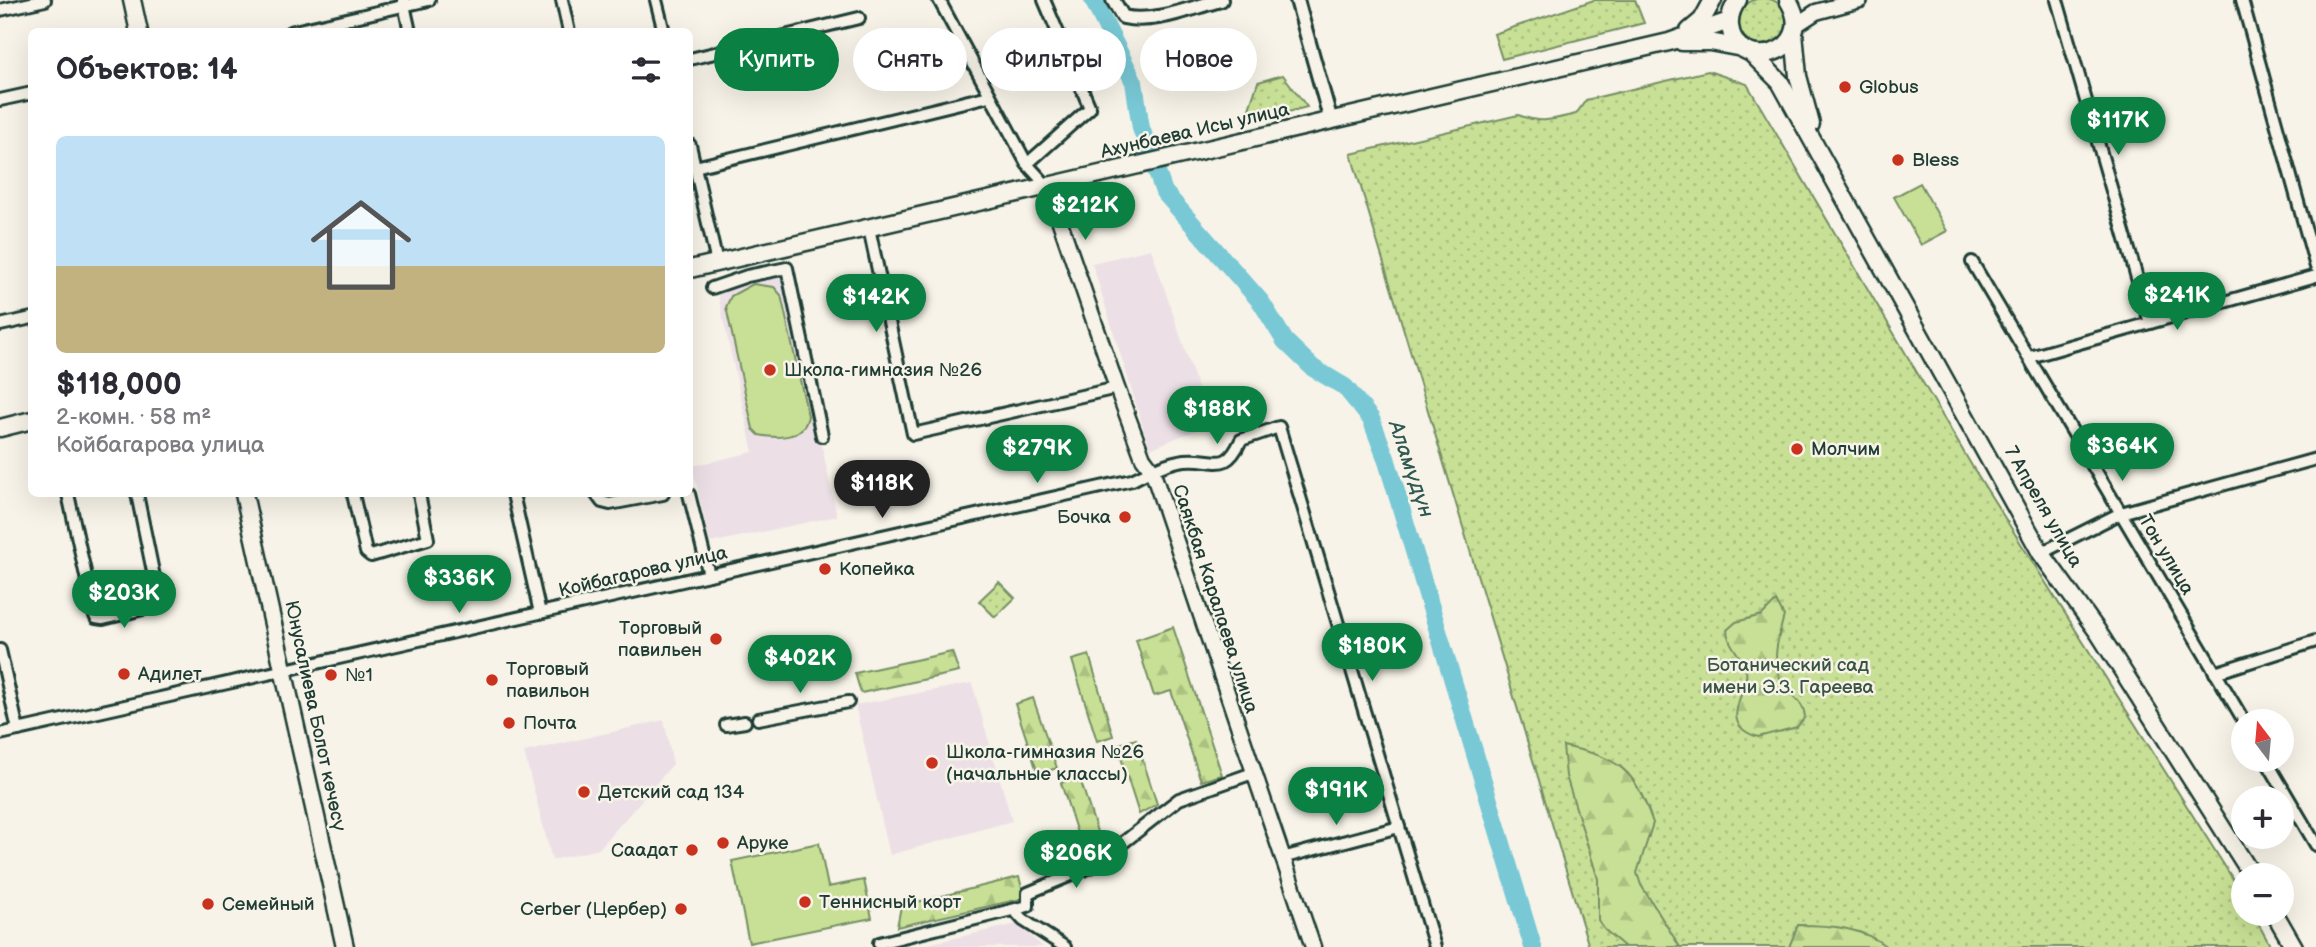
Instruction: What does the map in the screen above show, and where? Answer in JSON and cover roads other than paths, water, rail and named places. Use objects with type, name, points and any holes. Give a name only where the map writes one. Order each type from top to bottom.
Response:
[{"type":"main road","points":[[132,0],[138,28]]},
{"type":"main road","points":[[1669,42],[1693,29],[1713,0]]},
{"type":"main road","points":[[1788,0],[1828,8]]},
{"type":"main road","name":"7 Апреля улица","points":[[1788,0],[1795,29],[1798,76],[1817,147]]},
{"type":"main road","points":[[1732,8],[1731,32],[1747,50],[1761,55],[1779,50],[1795,29],[1816,12],[1860,0]]},
{"type":"main road","name":"Ахунбаева Исы улица","points":[[1669,42],[1732,8]]},
{"type":"main road","name":"Ахунбаева Исы улица","points":[[693,268],[1669,42],[1710,42],[1747,50]]},
{"type":"main road","name":"7 Апреля улица","points":[[1747,50],[1780,82],[2041,553],[2098,632],[2244,863]]},
{"type":"main road","name":"Саякбая Каралаева улица","points":[[1048,187],[1117,388],[1143,458],[1152,470],[1313,947]]},
{"type":"main road","points":[[0,428],[28,422]]},
{"type":"main road","name":"Юнусалиева Болот көчөсү","points":[[245,497],[345,947]]},
{"type":"main road","points":[[2283,926],[2294,947]]},
{"type":"street","points":[[0,10],[45,0]]},
{"type":"street","points":[[306,28],[404,3],[429,0]]},
{"type":"street","points":[[562,0],[568,28]]},
{"type":"street","points":[[656,0],[663,28]]},
{"type":"street","points":[[939,0],[1027,164],[1048,187]]},
{"type":"street","points":[[1027,164],[1090,108],[1044,0]]},
{"type":"street","points":[[1113,0],[1123,18],[1133,20],[1149,19],[1221,0]]},
{"type":"street","points":[[1297,0],[1331,121]]},
{"type":"street","points":[[2057,0],[2150,323]]},
{"type":"street","points":[[2242,0],[2316,267]]},
{"type":"street","points":[[404,3],[410,28]]},
{"type":"street","points":[[693,58],[859,19]]},
{"type":"street","points":[[0,100],[28,94]]},
{"type":"street","points":[[695,167],[989,96]]},
{"type":"street","points":[[693,158],[717,263]]},
{"type":"street","points":[[869,228],[914,434],[1117,388]]},
{"type":"street","name":"Тон улица","points":[[1972,262],[2237,709]]},
{"type":"street","points":[[712,288],[747,275],[787,268],[822,436]]},
{"type":"street","points":[[2030,357],[2316,276]]},
{"type":"street","points":[[0,325],[28,319]]},
{"type":"street","name":"Койбагарова улица","points":[[0,734],[1132,480],[1152,470],[1186,460],[1226,462],[1232,458],[1241,440],[1279,427],[1399,827]]},
{"type":"street","points":[[2041,553],[2121,513],[2316,459]]},
{"type":"street","points":[[69,497],[94,613],[96,618],[103,619],[155,606],[159,601],[138,497]]},
{"type":"street","points":[[354,497],[366,552],[372,556],[428,539],[420,497]]},
{"type":"street","points":[[514,497],[540,613]]},
{"type":"street","points":[[598,497],[601,502],[610,504],[647,497]]},
{"type":"street","points":[[690,497],[709,575]]},
{"type":"street","points":[[2215,673],[2316,641]]},
{"type":"street","points":[[0,650],[18,730]]},
{"type":"street","points":[[758,719],[848,702]]},
{"type":"street","points":[[726,725],[745,722]]},
{"type":"street","points":[[2273,772],[2316,845]]},
{"type":"street","points":[[879,943],[1028,906],[1028,893],[1093,866],[1179,799],[1253,773]]},
{"type":"street","points":[[1282,858],[1399,827],[1435,947]]},
{"type":"street","points":[[1014,910],[1023,920],[1065,947]]},
{"type":"waterway","name":"Аламүдүн","points":[[1093,0],[1134,82],[1141,128],[1164,192],[1261,302],[1285,341],[1313,368],[1345,387],[1371,419],[1386,458],[1533,947]]},
{"type":"place","name":"Globus","points":[[1845,87]]},
{"type":"place","name":"Bless","points":[[1898,160]]},
{"type":"place","name":"Школа-гимназия №26","points":[[770,370]]},
{"type":"place","name":"Молчим","points":[[1797,449]]},
{"type":"place","name":"Бочка","points":[[1125,517]]},
{"type":"place","name":"Копейка","points":[[825,569]]},
{"type":"place","name":"Торговый павильен","points":[[716,639]]},
{"type":"place","name":"Адилет","points":[[124,674]]},
{"type":"place","name":"№1","points":[[331,675]]},
{"type":"place","name":"Торговый павильон","points":[[492,680]]},
{"type":"place","name":"Почта","points":[[509,723]]},
{"type":"place","name":"Школа-гимназия №26 (начальные классы)","points":[[932,763]]},
{"type":"place","name":"Детский сад 134","points":[[584,792]]},
{"type":"place","name":"Аруке","points":[[723,843]]},
{"type":"place","name":"Саадат","points":[[692,850]]},
{"type":"place","name":"Теннисный корт","points":[[805,902]]},
{"type":"place","name":"Семейный","points":[[208,904]]},
{"type":"place","name":"Cerber (Цербер)","points":[[681,909]]},
{"type":"park label","name":"Ботанический сад имени Э.З. Гареева","points":[[1788,676]]}]
